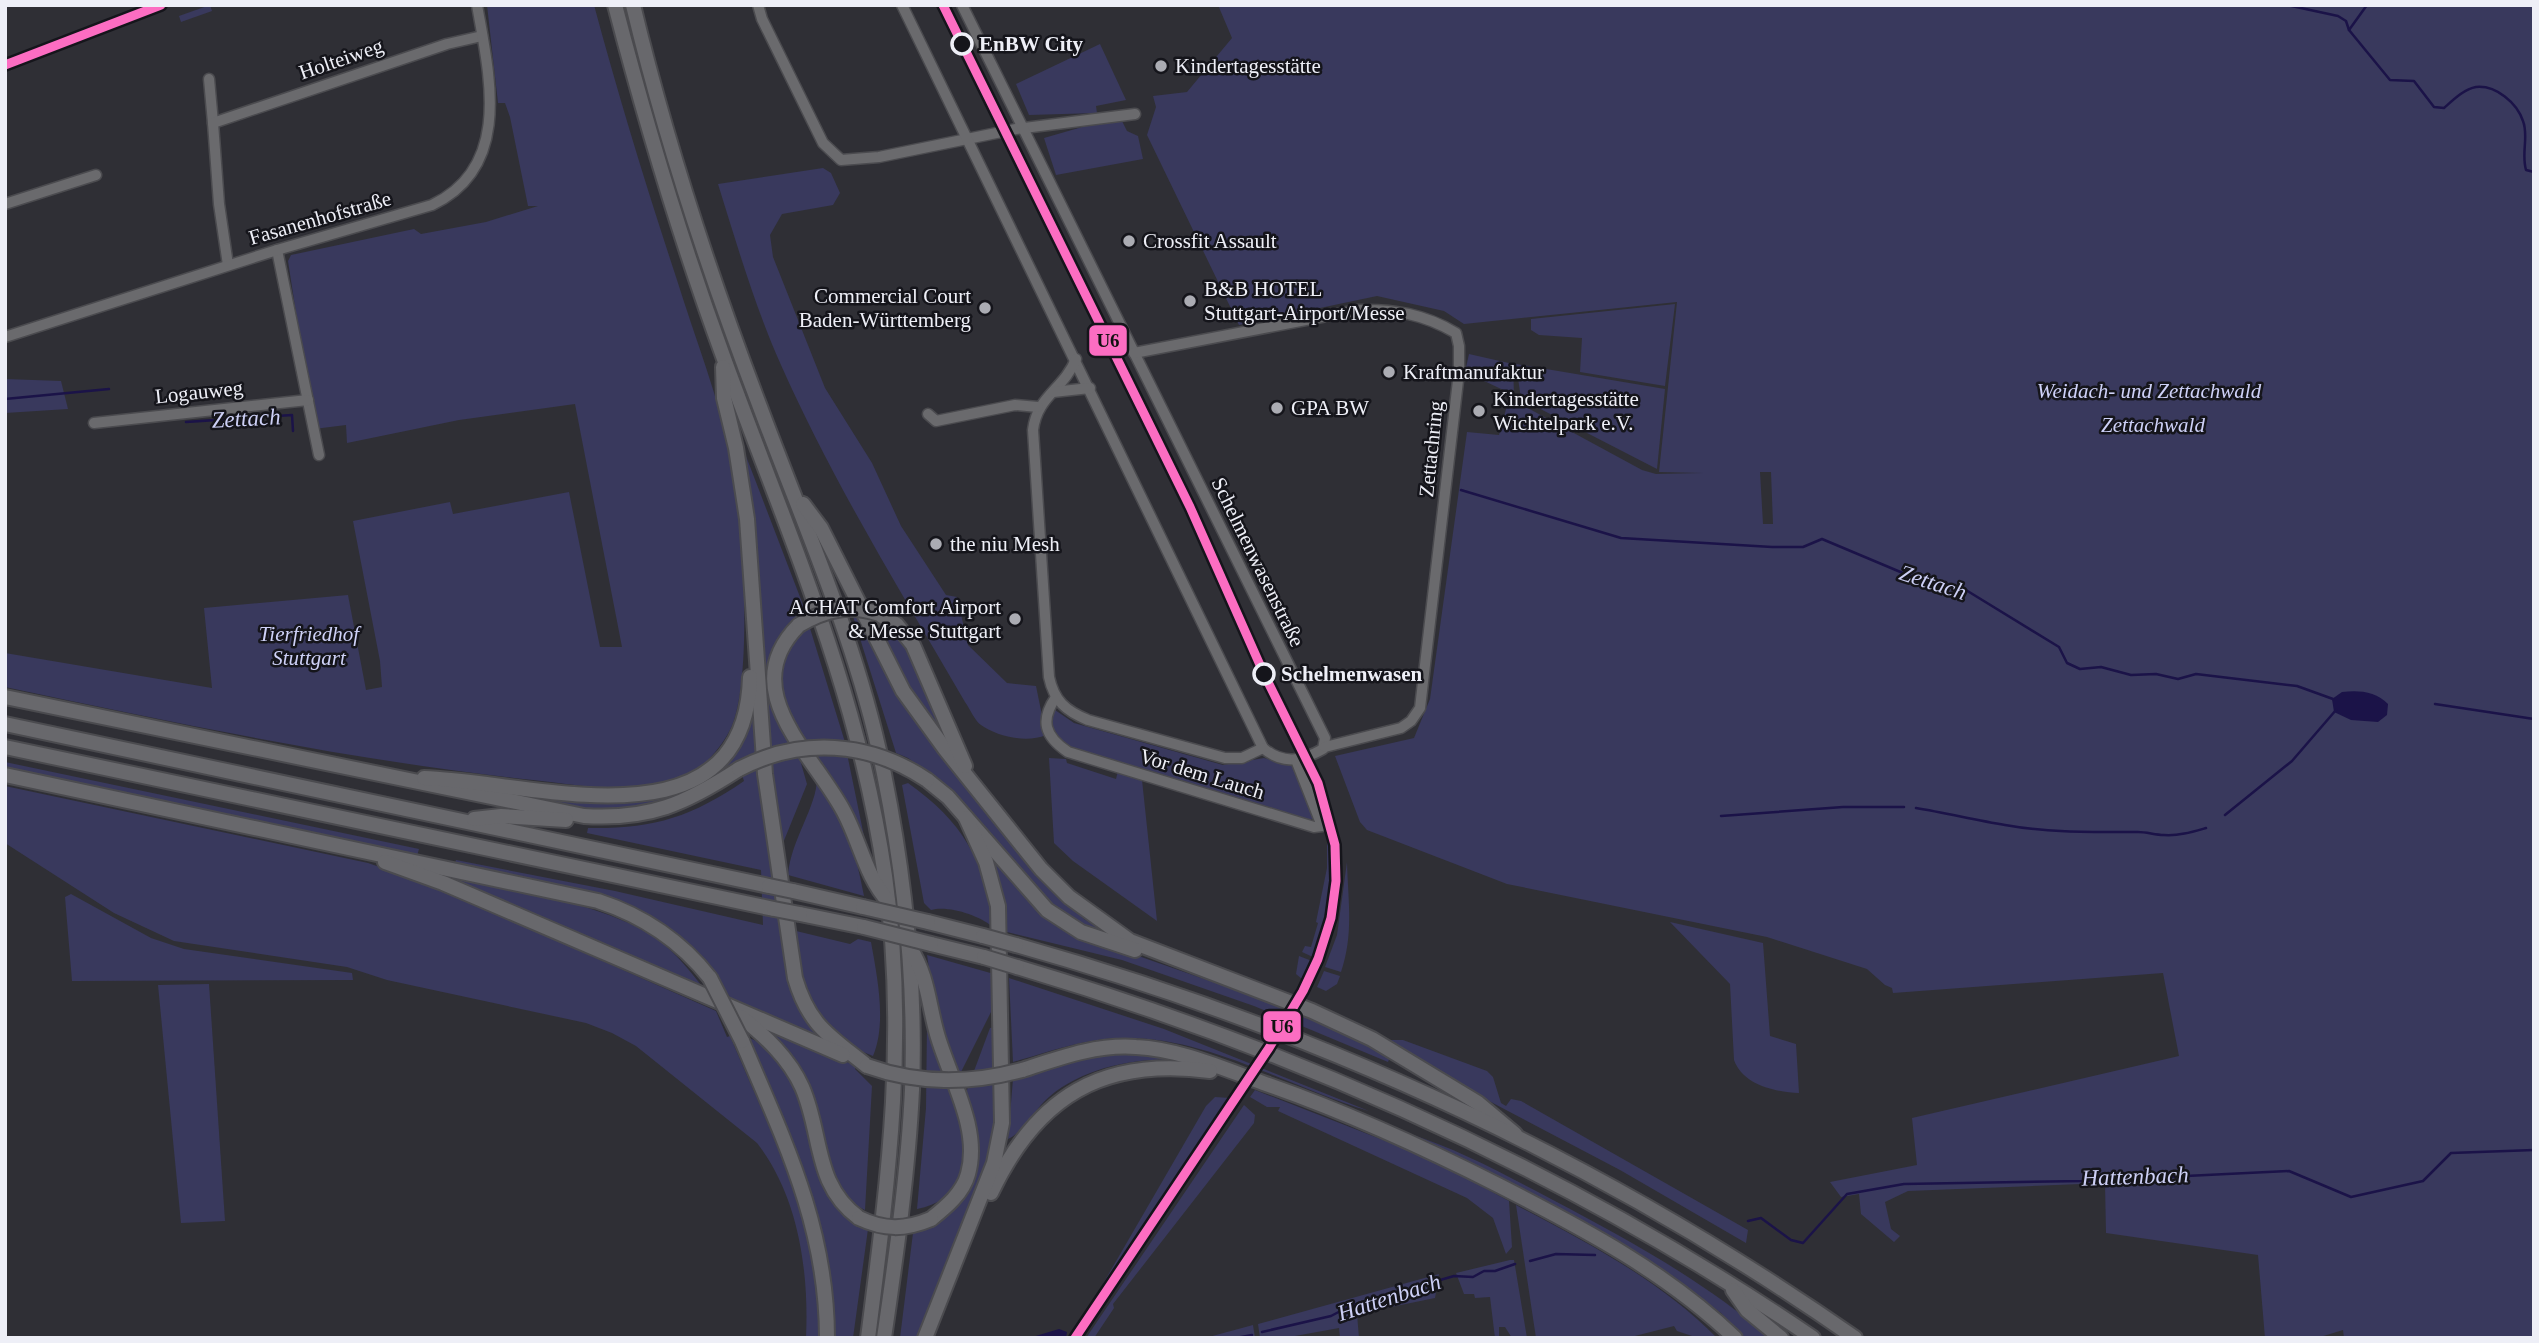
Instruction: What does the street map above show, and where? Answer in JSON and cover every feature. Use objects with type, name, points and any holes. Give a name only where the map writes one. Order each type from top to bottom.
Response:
[{"type":"highway","points":[[615,5],[673,210],[723,355],[808,579],[844,685],[868,781],[888,901],[895,993],[895,1102],[889,1176],[868,1338]]},
{"type":"highway","points":[[633,5],[696,227],[832,594],[871,720],[897,841],[909,944],[913,1042],[910,1126],[884,1338]]},
{"type":"highway","points":[[723,355],[724,398],[736,448],[747,519],[765,774],[795,978],[805,1008],[820,1029],[867,1066]]},
{"type":"highway","points":[[789,484],[821,528],[903,691],[1041,869],[1069,897],[1130,941],[1312,1011],[1372,1039],[1478,1103],[1516,1134]]},
{"type":"highway","points":[[888,901],[873,885],[851,824],[785,720],[775,695],[778,656],[789,636],[799,625],[821,613],[838,609],[856,608],[879,614],[897,625],[913,645],[971,781]]},
{"type":"highway","points":[[384,776],[616,796],[668,791],[710,768],[738,734],[747,707],[756,641]]},
{"type":"highway","points":[[5,697],[584,816],[629,817],[666,809],[697,796],[757,760],[795,748],[835,747],[874,754],[927,780],[966,818],[1047,910],[1060,920],[1091,936],[1194,967]]},
{"type":"highway","points":[[5,724],[793,891],[983,936],[1150,984],[1266,1026],[1385,1074],[1516,1134],[1714,1243],[1855,1338]]},
{"type":"highway","points":[[5,747],[864,927],[1017,967],[1220,1034],[1391,1103],[1576,1194],[1728,1283],[1813,1338]]},
{"type":"highway","points":[[5,775],[570,894],[620,908],[675,941],[710,978],[742,1041],[796,1169],[813,1220],[825,1289],[827,1338]]},
{"type":"highway","points":[[462,821],[501,817],[558,822],[584,816]]},
{"type":"highway","points":[[925,1338],[999,1141],[1004,1101],[998,906],[986,862],[966,818]]},
{"type":"highway","points":[[369,851],[386,863],[454,888],[867,1066],[902,1076],[954,1080],[989,1078],[1085,1051],[1119,1046],[1165,1051],[1242,1075],[1359,1119],[1541,1208],[1665,1279],[1735,1338]]},
{"type":"highway","points":[[729,1007],[764,1037],[793,1070],[812,1116],[830,1186],[838,1199],[859,1218],[878,1226],[894,1228],[931,1219],[949,1204],[963,1185],[969,1165],[970,1140],[937,1034],[924,969],[909,944]]},
{"type":"highway","points":[[973,1216],[990,1196],[1019,1141],[1044,1115],[1075,1091],[1112,1075],[1149,1068],[1186,1068],[1242,1075]]},
{"type":"highway","points":[[1728,1283],[1747,1310],[1781,1338]]},
{"type":"street","name":"Fasanenhofstraße","points":[[5,337],[228,265],[432,205],[460,186],[478,160],[490,127],[491,100],[477,5]]},
{"type":"street","points":[[758,5],[762,19],[831,153],[841,160],[879,157],[1023,128],[1135,114]]},
{"type":"street","points":[[902,5],[1263,748],[1278,758],[1296,761],[1325,747]]},
{"type":"street","name":"Schelmenwasenstraße","points":[[962,5],[1325,738],[1325,747]]},
{"type":"street","name":"Holteiweg","points":[[213,122],[447,44],[482,36]]},
{"type":"street","points":[[209,79],[219,204],[228,265]]},
{"type":"street","points":[[5,204],[96,175]]},
{"type":"street","points":[[277,250],[319,455]]},
{"type":"street","name":"Zettachring","points":[[1134,353],[1357,310],[1401,312],[1433,320],[1456,333],[1459,372],[1420,708],[1411,721],[1401,728],[1325,747]]},
{"type":"street","points":[[928,414],[936,421],[1015,405],[1038,407],[1069,377],[1076,359]]},
{"type":"street","points":[[1052,392],[1090,388]]},
{"type":"street","name":"Logauweg","points":[[94,423],[308,400]]},
{"type":"street","name":"Vor dem Lauch","points":[[1038,407],[1034,419],[1034,442],[1049,677],[1056,696],[1070,713],[1088,720],[1224,758],[1242,758],[1263,748]]},
{"type":"street","name":"Vor dem Lauch","points":[[1056,696],[1045,712],[1045,721],[1052,739],[1068,752],[1314,827],[1322,826],[1296,761]]},
{"type":"green space","points":[[210,5],[212,11],[181,22],[179,16]]},
{"type":"green space","name":"Tierfriedhof Stuttgart","points":[[487,5],[594,5],[644,178],[714,392],[732,461],[743,557],[744,639],[737,708],[730,730],[721,744],[697,769],[666,784],[629,788],[590,787],[334,752],[5,687],[5,653],[212,688],[204,608],[348,595],[366,690],[382,687],[380,661],[353,521],[450,502],[453,514],[569,492],[600,647],[622,647],[575,404],[459,420],[347,443],[346,425],[314,429],[288,261],[291,255],[414,229],[421,234],[486,222],[538,206],[528,206],[510,117],[505,103],[498,103]]},
{"type":"green space","name":"Zettachwald","points":[[1218,5],[2534,5],[2534,1338],[2344,1338],[2343,1330],[2317,1338],[2265,1338],[2258,1255],[2106,1233],[2105,1183],[1908,1191],[1885,1202],[1891,1229],[1900,1236],[1894,1242],[1861,1214],[1859,1194],[1841,1197],[1830,1182],[1917,1165],[1912,1118],[2179,1056],[2163,973],[1893,993],[1892,988],[1867,969],[1767,937],[1507,884],[1367,830],[1360,822],[1335,756],[1414,738],[1430,699],[1467,432],[1499,435],[1509,398],[1642,470],[1656,474],[1703,473],[1659,472],[1677,302],[1464,324],[1444,311],[1377,296],[1239,325],[1147,135],[1156,107],[1153,96],[1187,92],[1232,38]],"holes":[[[1760,472],[1771,472],[1773,524],[1763,524]]]},
{"type":"green space","points":[[1100,44],[1126,100],[1096,106],[1097,113],[1029,115],[1016,84]]},
{"type":"green space","points":[[1103,121],[1122,121],[1127,131],[1138,136],[1143,159],[1056,175],[1044,138]]},
{"type":"green space","points":[[823,168],[831,173],[840,193],[833,205],[782,214],[770,235],[773,257],[825,388],[872,463],[901,526],[946,595],[957,597],[968,645],[1007,683],[1036,686],[1046,735],[1022,739],[1004,736],[988,729],[975,718],[845,494],[801,409],[763,321],[718,184]]},
{"type":"green space","points":[[1675,304],[1665,386],[1580,372],[1582,338],[1539,335],[1531,330],[1531,319]]},
{"type":"green space","points":[[1469,354],[1513,364],[1514,395],[1465,372]]},
{"type":"green space","points":[[1516,364],[1665,389],[1657,469],[1521,399]]},
{"type":"green space","points":[[5,379],[61,381],[68,409],[5,413]]},
{"type":"green space","points":[[741,443],[805,610],[788,624],[771,659],[807,784],[783,843],[780,843],[761,661],[756,546]]},
{"type":"green space","points":[[846,594],[865,629],[1049,886],[1084,919],[1111,936],[1084,928],[1047,904],[956,794],[908,758],[896,753]]},
{"type":"green space","points":[[878,619],[892,628],[913,657],[948,743],[923,712],[872,622]]},
{"type":"green space","points":[[809,625],[844,739],[865,841],[842,794],[791,721],[779,682],[787,648]]},
{"type":"green space","points":[[1055,710],[1074,723],[1223,765],[1264,758],[1294,766],[1314,819],[1306,820],[1071,749],[1055,733],[1049,719],[1051,711]]},
{"type":"green space","points":[[754,711],[810,1024],[823,1039],[734,1003],[705,960],[683,939],[656,919],[632,906],[599,893],[455,863],[456,860],[615,891],[763,925],[761,870],[587,833],[588,828],[632,826],[670,819],[706,804],[744,781],[738,763],[667,803],[625,811],[562,805],[500,792],[640,801],[665,797],[689,787],[741,737]]},
{"type":"green space","points":[[1049,758],[1066,759],[1067,763],[1116,779],[1118,771],[1142,780],[1157,921],[1073,861],[1054,843]]},
{"type":"green space","points":[[5,762],[419,849],[417,856],[5,769]]},
{"type":"green space","points":[[817,778],[835,806],[848,834],[864,896],[788,875],[794,849],[813,800]]},
{"type":"green space","points":[[908,783],[943,812],[968,844],[984,882],[992,926],[963,912],[931,910],[924,903],[902,785]]},
{"type":"green space","points":[[5,786],[368,863],[428,884],[716,1011],[727,1037],[730,1036],[777,1146],[803,1221],[817,1298],[818,1338],[806,1338],[806,1287],[798,1236],[783,1187],[771,1164],[757,1143],[636,1046],[586,1023],[387,980],[347,967],[174,941],[114,913],[5,843]]},
{"type":"green space","points":[[1327,839],[1330,839],[1331,898],[1315,958],[1302,952],[1305,946],[1311,947],[1318,923],[1316,922],[1327,868]]},
{"type":"green space","points":[[993,858],[1087,938],[1287,1008],[1390,1057],[1388,1062],[1254,1006],[1122,960],[1007,932],[1006,905]]},
{"type":"green space","points":[[1347,862],[1349,931],[1341,972],[1325,967],[1337,935]]},
{"type":"green space","points":[[441,877],[554,898],[612,916],[637,927],[664,944],[705,990]]},
{"type":"green space","points":[[71,894],[151,938],[184,949],[352,973],[353,980],[72,981],[65,897]]},
{"type":"green space","points":[[1670,922],[1763,943],[1770,1036],[1796,1044],[1799,1093],[1761,1086],[1738,1069],[1734,1060],[1730,984]]},
{"type":"green space","points":[[792,930],[850,944],[858,939],[871,942],[880,1014],[873,1056],[838,1037],[816,1012],[803,982]]},
{"type":"green space","points":[[927,955],[994,974],[991,1012],[958,1078],[936,1015]]},
{"type":"green space","points":[[1299,956],[1312,961],[1302,979],[1296,974]]},
{"type":"green space","points":[[1324,971],[1340,976],[1337,984],[1326,991],[1317,987]]},
{"type":"green space","points":[[1009,978],[1164,1029],[1369,1111],[1220,1055],[1158,1040],[1098,1040],[1013,1062]]},
{"type":"green space","points":[[209,984],[225,1221],[181,1223],[158,985]]},
{"type":"green space","points":[[927,1023],[955,1100],[963,1157],[958,1180],[943,1199],[917,1209],[926,1108]]},
{"type":"green space","points":[[995,1027],[996,1122],[992,1147],[918,1338],[900,1338],[913,1233],[921,1230],[970,1181],[964,1098],[990,1028]]},
{"type":"green space","points":[[768,1028],[856,1066],[855,1069],[872,1086],[865,1210],[850,1201],[840,1189],[813,1102],[780,1055]]},
{"type":"green space","points":[[749,1038],[772,1053],[790,1077],[839,1198],[852,1219],[868,1229],[853,1338],[833,1338],[831,1295],[817,1219],[794,1149]]},
{"type":"green space","points":[[1386,1040],[1403,1040],[1487,1071],[1493,1077],[1501,1103],[1506,1106],[1511,1099],[1521,1101],[1748,1230],[1746,1243],[1620,1170],[1489,1101]]},
{"type":"green space","points":[[1118,1051],[1184,1060],[1131,1062],[1079,1078],[1049,1097],[1008,1139],[1013,1079],[1070,1060]]},
{"type":"green space","points":[[1255,1090],[1429,1158],[1509,1201],[1512,1247],[1506,1254],[1493,1218],[1467,1198],[1278,1111],[1280,1107],[1267,1107],[1250,1097]]},
{"type":"green space","points":[[1215,1097],[1230,1098],[1093,1301],[1206,1106]]},
{"type":"green space","points":[[1244,1105],[1255,1115],[1254,1123],[1113,1304],[1114,1308],[1094,1338],[1086,1338]]},
{"type":"green space","points":[[1407,1133],[1482,1163],[1638,1246],[1719,1298],[1770,1338],[1745,1338],[1721,1313],[1639,1254]]},
{"type":"green space","points":[[1516,1205],[1621,1263],[1671,1298],[1717,1338],[1698,1338],[1677,1331],[1674,1326],[1627,1338],[1536,1338]]},
{"type":"green space","points":[[1514,1260],[1527,1338],[1512,1338],[1505,1327],[1499,1327],[1499,1338],[1495,1338],[1490,1297],[1475,1298],[1474,1294],[1464,1294],[1456,1273]]},
{"type":"green space","points":[[1439,1274],[1435,1298],[1357,1314],[1359,1338],[1340,1338],[1339,1328],[1284,1338],[1260,1338],[1258,1324]]},
{"type":"green space","points":[[1253,1325],[1255,1338],[1205,1338]]},
{"type":"shaded area","points":[[2360,691],[2378,696],[2388,704],[2387,715],[2378,722],[2351,720],[2334,712],[2332,699],[2342,692]]},
{"type":"shaded area","points":[[1059,1329],[1067,1332],[1066,1338],[1029,1338]]},
{"type":"waterway","points":[[2287,5],[2338,16],[2346,21],[2349,30],[2390,80],[2414,81],[2434,107],[2444,108],[2463,92],[2476,87],[2491,89],[2505,96],[2523,121],[2526,170],[2534,172]]},
{"type":"waterway","points":[[2349,30],[2367,5]]},
{"type":"waterway","name":"Zettach","points":[[5,399],[109,389]]},
{"type":"waterway","name":"Zettach","points":[[186,422],[292,415],[293,431]]},
{"type":"waterway","name":"Zettach","points":[[1461,490],[1621,538],[1772,547],[1803,547],[1822,539],[1929,584],[1961,587],[2059,647],[2067,663],[2080,669],[2101,667],[2131,675],[2156,674],[2178,679],[2196,674],[2297,686],[2333,699]]},
{"type":"waterway","name":"Zettach","points":[[2435,704],[2534,719]]},
{"type":"waterway","points":[[2225,815],[2292,761],[2336,710]]},
{"type":"waterway","points":[[1721,816],[1843,807],[1904,807]]},
{"type":"waterway","points":[[1916,808],[2022,828],[2055,831],[2170,835],[2206,828]]},
{"type":"waterway","name":"Hattenbach","points":[[1748,1221],[1761,1218],[1791,1240],[1803,1243],[1847,1194],[1904,1184],[2084,1181],[2289,1171],[2351,1197],[2423,1181],[2451,1153],[2534,1150]]},
{"type":"waterway","name":"Hattenbach","points":[[1530,1261],[1556,1254],[1595,1255]]},
{"type":"waterway","name":"Hattenbach","points":[[1262,1332],[1331,1316],[1350,1306],[1454,1276],[1473,1277],[1484,1271],[1495,1271],[1515,1264]]},
{"type":"waterway","name":"Hattenbach","points":[[1236,1338],[1252,1335]]},
{"type":"transit line","name":"U6","points":[[5,65],[161,5]]},
{"type":"transit line","name":"U6","points":[[943,5],[1190,507],[1264,674],[1318,783],[1335,845],[1336,881],[1331,918],[1318,959],[1303,991],[1269,1048],[1075,1338]]},
{"type":"place","name":"EnBW City","points":[[962,44]]},
{"type":"place","name":"Kindertagesstätte","points":[[1161,66]]},
{"type":"place","name":"Crossfit Assault","points":[[1129,241]]},
{"type":"place","name":"B&B HOTEL Stuttgart-Airport/Messe","points":[[1190,301]]},
{"type":"place","name":"Commercial Court Baden-Württemberg","points":[[985,308]]},
{"type":"place","name":"Kraftmanufaktur","points":[[1389,372]]},
{"type":"place","name":"GPA BW","points":[[1277,408]]},
{"type":"place","name":"Kindertagesstätte Wichtelpark e.V.","points":[[1479,411]]},
{"type":"place","name":"the niu Mesh","points":[[936,544]]},
{"type":"place","name":"ACHAT Comfort Airport & Messe Stuttgart","points":[[1015,619]]},
{"type":"place","name":"Schelmenwasen","points":[[1264,674]]},
{"type":"park label","name":"Weidach- und Zettachwald","points":[[2149,391]]}]
